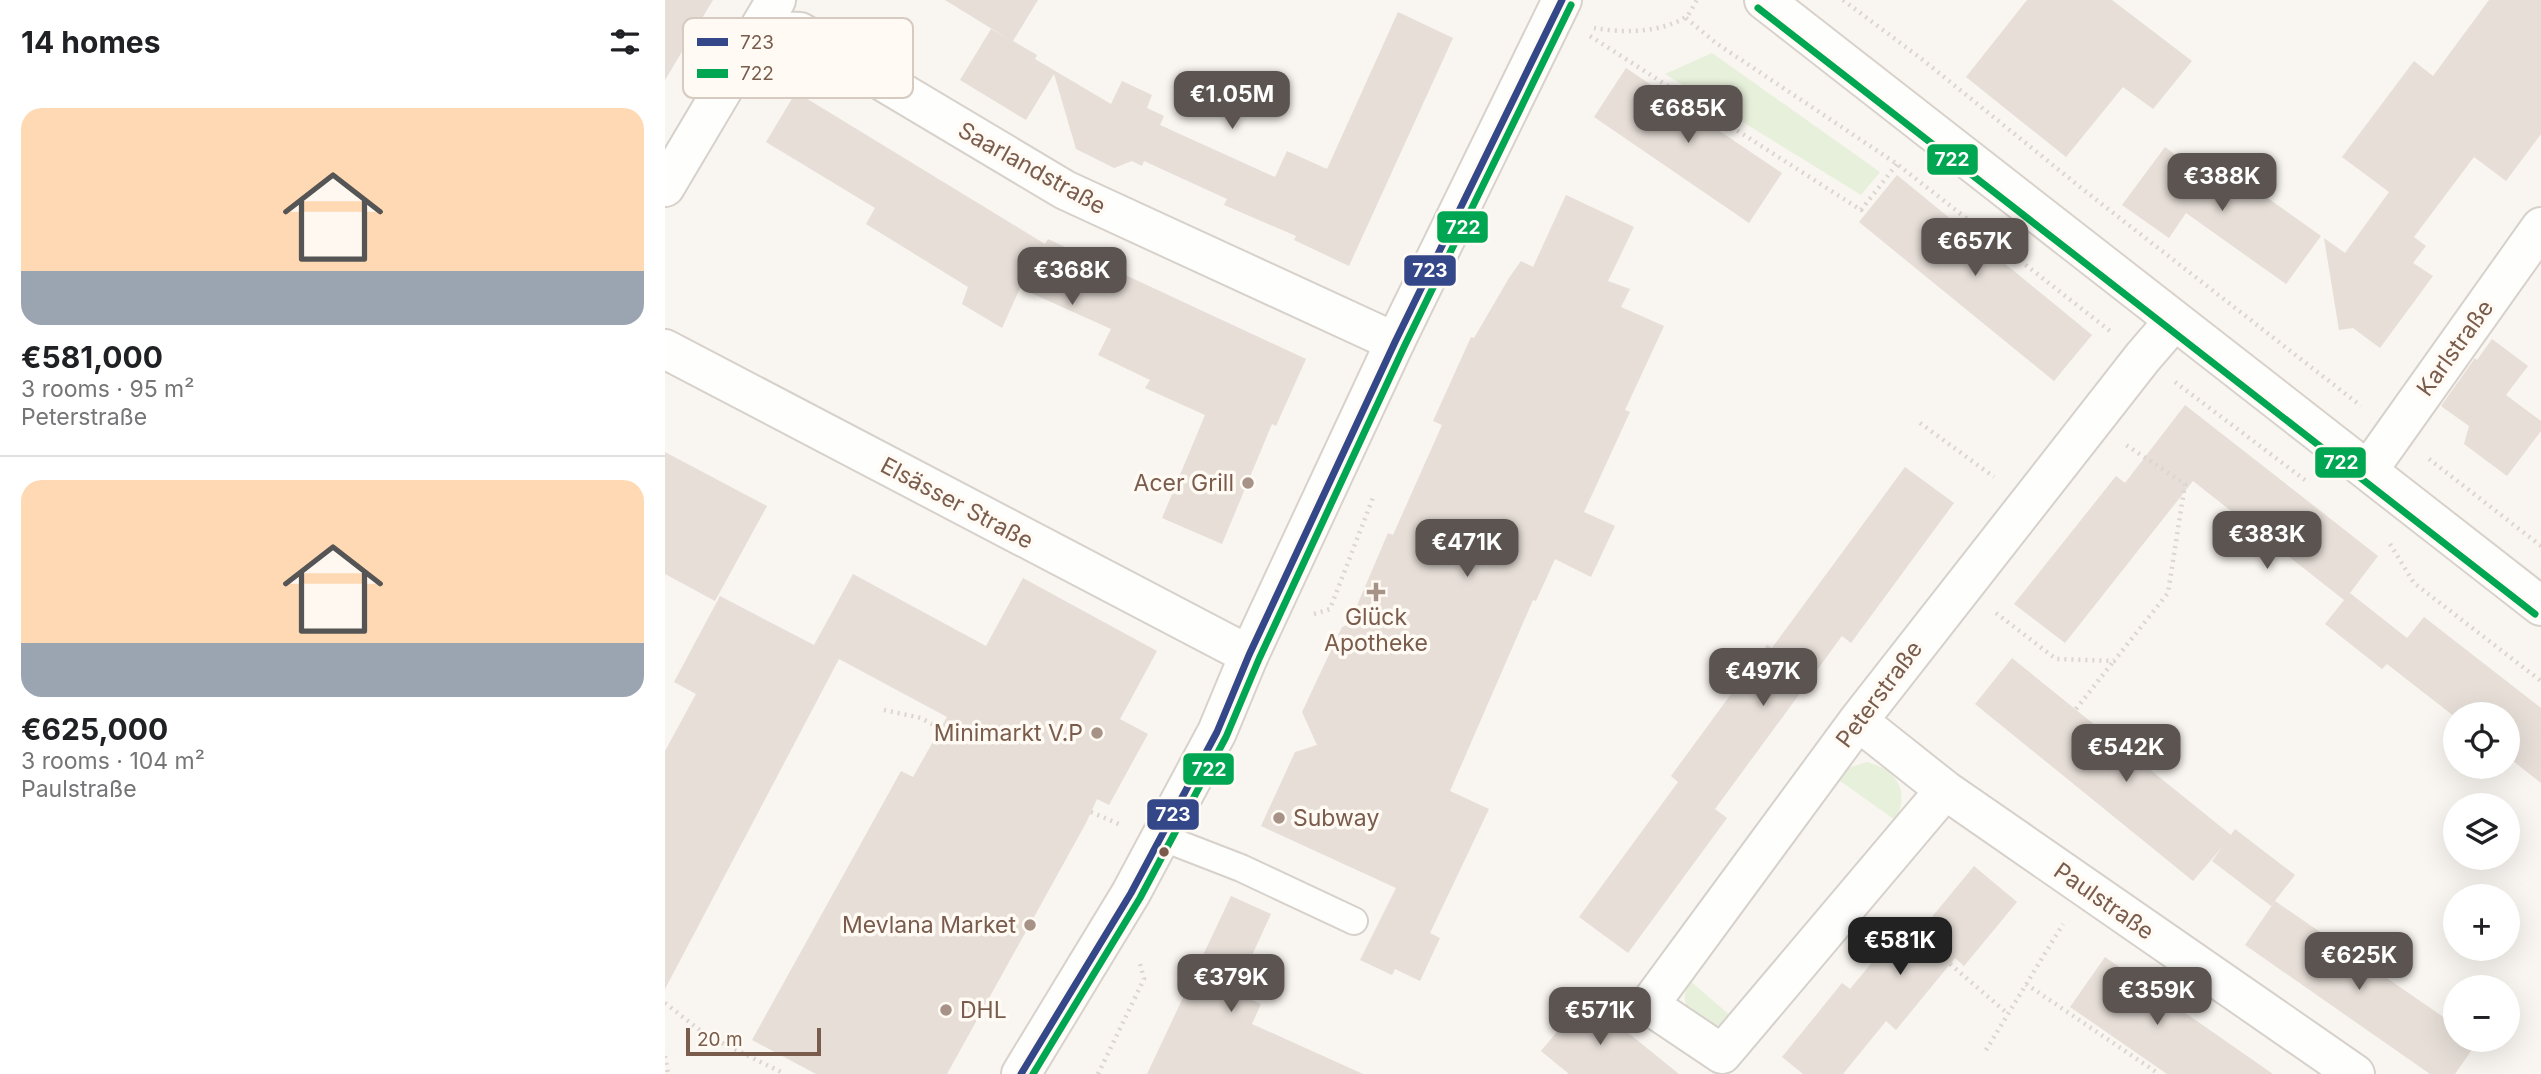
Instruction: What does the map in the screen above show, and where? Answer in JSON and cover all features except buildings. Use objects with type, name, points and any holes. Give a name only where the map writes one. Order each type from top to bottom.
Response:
[{"type":"street","points":[[765,18],[776,0]]},
{"type":"street","points":[[1025,1071],[1123,907],[1146,834],[1217,732],[1249,655],[1395,342],[1562,0]]},
{"type":"street","points":[[1763,0],[2541,606]]},
{"type":"street","points":[[665,187],[717,98]]},
{"type":"street","name":"Saarlandstraße","points":[[908,98],[1065,190],[1395,342]]},
{"type":"street","name":"Karlstraße","points":[[2368,469],[2541,227]]},
{"type":"street","name":"Peterstraße","points":[[1945,790],[1729,1064],[1649,1005],[1858,721],[2174,321]]},
{"type":"street","name":"Elsässer Straße","points":[[665,349],[1249,655]]},
{"type":"street","name":"Paulstraße","points":[[1858,721],[1945,790],[2355,1074]]},
{"type":"lane","points":[[1146,834],[1241,868],[1354,921]]},
{"type":"path","points":[[1592,27],[1608,30],[1655,29],[1686,18],[1697,0]]},
{"type":"path","points":[[1843,0],[2541,546]]},
{"type":"path","points":[[1588,35],[1861,210],[1897,164]]},
{"type":"path","points":[[2076,709],[2168,593],[2185,484],[2093,421]]},
{"type":"path","points":[[1920,424],[2029,502]]},
{"type":"path","points":[[1962,587],[2056,659],[2114,662]]},
{"type":"path","points":[[884,710],[921,718],[941,729]]},
{"type":"path","points":[[1091,812],[1146,834]]},
{"type":"path","points":[[1986,1050],[2085,888]]},
{"type":"path","points":[[1098,1074],[1144,979],[1123,907]]},
{"type":"path","points":[[1950,964],[2008,1014]]},
{"type":"path","points":[[2026,984],[2159,1074]]},
{"type":"path","points":[[665,1003],[706,1035],[785,1074]]},
{"type":"path","points":[[665,1056],[667,1074]]},
{"type":"green space","points":[[1712,53],[1880,172],[1861,195],[1665,74]]},
{"type":"green space","points":[[1867,762],[1886,770],[1898,784],[1902,800],[1895,820],[1836,778],[1845,769]]},
{"type":"green space","points":[[1689,980],[1732,1017],[1725,1023],[1710,1028],[1697,1018],[1686,1003]]},
{"type":"transit line","name":"723","points":[[1021,1074],[1131,893],[1217,732],[1249,655],[1395,342],[1562,0]]},
{"type":"transit line","name":"722","points":[[1033,1074],[1140,898],[1226,737],[1259,659],[1404,347],[1571,5]]},
{"type":"transit line","name":"722","points":[[1758,8],[2535,614]]},
{"type":"place","name":"Acer Grill","points":[[1248,483]]},
{"type":"place","name":"Glück Apotheke","points":[[1376,592]]},
{"type":"place","name":"Minimarkt V.P","points":[[1097,733]]},
{"type":"place","name":"Subway","points":[[1279,818]]},
{"type":"place","name":"Mevlana Market","points":[[1030,925]]},
{"type":"place","name":"DHL","points":[[946,1010]]}]
